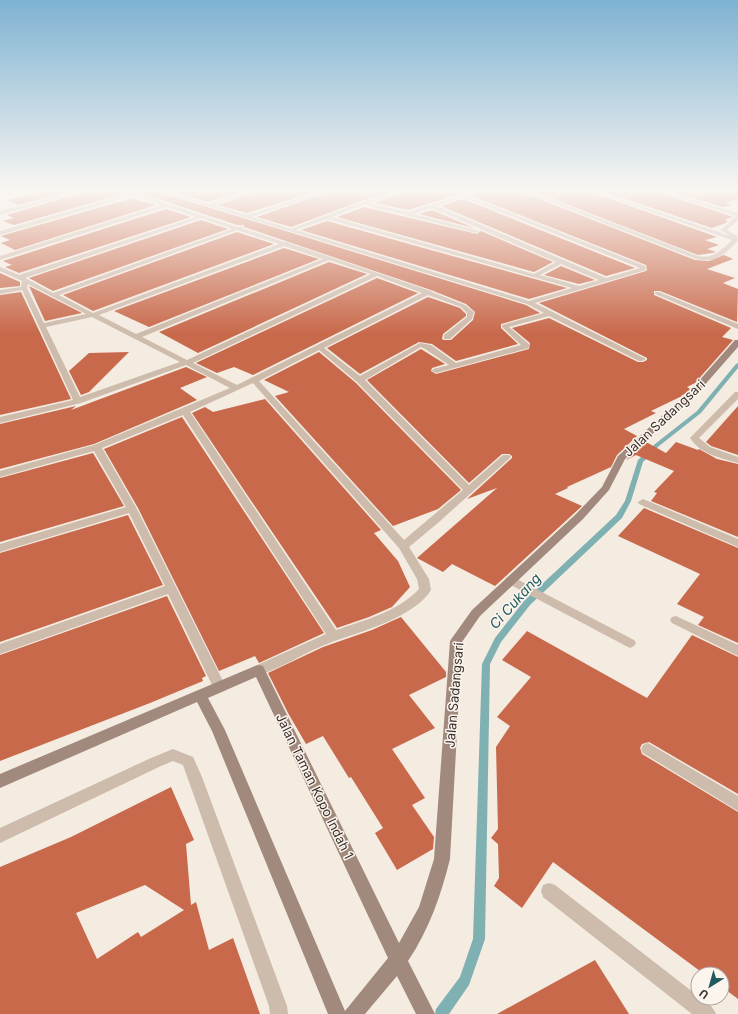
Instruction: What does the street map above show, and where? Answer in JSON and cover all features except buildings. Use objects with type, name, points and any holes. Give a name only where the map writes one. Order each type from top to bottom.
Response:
[{"type":"street","points":[[0,258],[59,239]]},
{"type":"street","points":[[23,279],[136,239]]},
{"type":"street","points":[[53,295],[208,239]]},
{"type":"street","points":[[275,239],[429,292],[464,306],[471,312],[470,318],[447,337]]},
{"type":"street","points":[[318,239],[529,303],[642,359]]},
{"type":"street","points":[[405,239],[578,288]]},
{"type":"street","points":[[508,239],[604,280]]},
{"type":"street","points":[[529,303],[644,269],[643,267],[573,239]]},
{"type":"street","points":[[651,239],[708,260],[715,258],[737,240]]},
{"type":"street","points":[[42,326],[93,315],[286,243]]},
{"type":"street","points":[[136,337],[330,258]]},
{"type":"street","points":[[534,276],[562,262]]},
{"type":"street","points":[[0,269],[23,279],[237,388]]},
{"type":"street","points":[[0,420],[78,401],[186,363],[377,274]]},
{"type":"street","points":[[23,279],[24,288],[78,401]]},
{"type":"street","points":[[0,292],[24,288]]},
{"type":"street","points":[[0,474],[97,447],[185,411],[254,380],[429,292]]},
{"type":"street","points":[[657,293],[738,326]]},
{"type":"street","points":[[436,371],[526,346],[504,326],[551,313]]},
{"type":"street","name":"Jalan Sadangsari","points":[[353,1014],[398,960],[419,926],[433,893],[442,859],[456,641],[476,613],[579,517],[606,488],[621,458],[668,415],[685,402],[738,342]]},
{"type":"street","points":[[360,380],[420,345],[428,347],[454,365]]},
{"type":"street","points":[[319,347],[360,380],[469,490]]},
{"type":"street","points":[[0,781],[334,637],[406,608],[425,590],[423,579],[403,546],[254,380]]},
{"type":"street","points":[[738,394],[694,438],[696,443],[702,447],[738,460]]},
{"type":"street","points":[[185,411],[334,637]]},
{"type":"street","points":[[97,447],[132,509],[220,687]]},
{"type":"street","points":[[403,546],[506,457]]},
{"type":"street","points":[[643,502],[738,543]]},
{"type":"street","points":[[0,548],[132,509]]},
{"type":"street","points":[[511,580],[630,644]]},
{"type":"street","points":[[0,649],[172,588]]},
{"type":"street","points":[[676,620],[738,651]]},
{"type":"street","name":"Jalan Taman Kopo Indah 1","points":[[259,670],[398,960],[426,1014]]},
{"type":"street","points":[[200,696],[218,730],[337,1014]]},
{"type":"street","points":[[648,749],[738,804]]},
{"type":"street","points":[[0,836],[173,755],[188,761],[278,1006],[278,1014]]},
{"type":"street","points":[[549,891],[707,1014]]},
{"type":"waterway","name":"Ci Cukang","points":[[441,1014],[465,981],[479,939],[486,664],[498,640],[527,603],[619,516],[628,501],[640,461],[657,445],[699,412],[738,365]]}]
